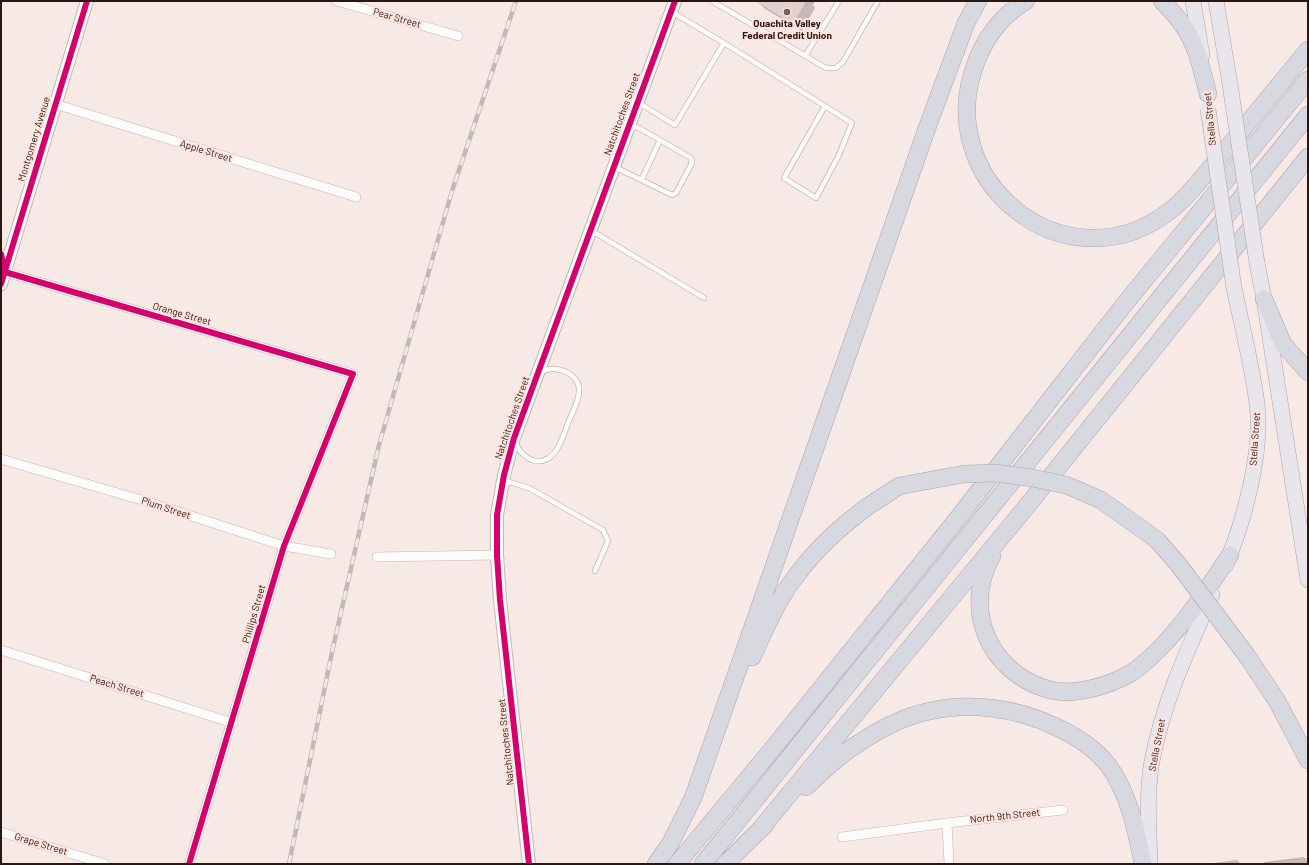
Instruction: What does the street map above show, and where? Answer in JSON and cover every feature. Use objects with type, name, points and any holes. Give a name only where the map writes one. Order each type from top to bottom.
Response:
[{"type":"highway","points":[[693,798],[927,128],[966,23],[978,1]]},
{"type":"highway","points":[[1026,1],[998,23],[983,46],[972,71],[967,94],[966,114],[970,138],[984,176],[1006,204],[1039,226],[1058,233],[1081,238],[1108,238],[1126,234],[1171,210],[1209,169],[1308,50]]},
{"type":"highway","points":[[1162,1],[1178,17],[1188,31],[1199,59],[1208,102]]},
{"type":"highway","points":[[677,864],[774,747],[958,518],[1123,306],[1308,80]]},
{"type":"highway","points":[[703,864],[1308,115]]},
{"type":"highway","points":[[758,832],[1027,506],[1308,157]]},
{"type":"highway","points":[[1270,204],[1308,175]]},
{"type":"highway","points":[[1264,299],[1283,344],[1308,372]]},
{"type":"highway","points":[[656,864],[670,844],[693,798],[748,664],[775,609],[795,576],[822,546],[846,523],[866,507],[899,486],[964,474],[1010,475],[1066,485],[1101,500],[1157,540],[1178,564],[1247,656],[1277,701],[1308,760]]},
{"type":"highway","points":[[1027,506],[989,562],[982,584],[980,601],[981,622],[995,654],[1006,666],[1019,677],[1048,690],[1065,692],[1086,690],[1132,673],[1151,657],[1174,634],[1194,610],[1230,555]]},
{"type":"highway","points":[[725,864],[817,777],[858,743],[899,721],[930,711],[960,708],[987,708],[1014,711],[1040,719],[1070,734],[1099,756],[1108,765],[1119,784],[1129,808],[1143,864]]},
{"type":"main road","name":"Stella Street","points":[[1150,864],[1148,809],[1152,762],[1164,708],[1190,644],[1230,555],[1249,491],[1256,444],[1257,405],[1234,288],[1194,1]]},
{"type":"main road","points":[[1216,1],[1308,580]]},
{"type":"street","name":"Montgomery Avenue","points":[[3,278],[87,1]]},
{"type":"street","name":"Pear Street","points":[[337,1],[458,36]]},
{"type":"street","name":"Natchitoches Street","points":[[530,864],[500,600],[497,555],[497,515],[502,485],[514,438],[673,6]]},
{"type":"street","name":"Apple Street","points":[[55,104],[356,197]]},
{"type":"street","points":[[1,254],[3,278]]},
{"type":"street","name":"Orange Street","points":[[3,278],[353,374]]},
{"type":"street","name":"Phillips Street","points":[[189,864],[233,723],[284,546],[353,374]]},
{"type":"street","name":"Plum Street","points":[[1,460],[145,501],[284,546],[331,554]]},
{"type":"street","points":[[377,557],[497,555]]},
{"type":"street","name":"Peach Street","points":[[1,650],[233,723]]},
{"type":"street","name":"North 9th Street","points":[[842,837],[947,822],[1063,810]]},
{"type":"street","points":[[947,822],[949,864]]},
{"type":"street","name":"Grape Street","points":[[1,832],[105,864]]},
{"type":"lane","points":[[712,1],[718,3],[826,68],[836,68],[843,62],[878,1]]},
{"type":"lane","points":[[805,56],[839,1]]},
{"type":"lane","points":[[673,6],[724,43],[825,106],[852,123],[838,157],[816,198],[784,178],[825,106]]},
{"type":"lane","points":[[637,102],[676,125],[724,43]]},
{"type":"lane","points":[[614,166],[672,195],[676,193],[692,163],[691,158],[639,128],[629,126]]},
{"type":"lane","points":[[642,179],[660,140]]},
{"type":"lane","points":[[590,230],[704,298]]},
{"type":"lane","points":[[514,438],[518,449],[526,458],[546,460],[555,453],[578,401],[580,391],[578,381],[571,374],[554,368],[538,372]]},
{"type":"lane","points":[[502,485],[509,482],[529,488],[603,530],[608,541],[595,572]]},
{"type":"building","name":"Ouachita Valley Federal Credit Union","points":[[756,1],[806,1],[793,24]]},
{"type":"railway","points":[[289,864],[332,652],[379,445],[452,191],[516,1]]},
{"type":"cycle path","points":[[1,284],[87,1]]},
{"type":"cycle path","points":[[529,864],[500,600],[497,555],[497,515],[504,475],[514,438],[675,1]]},
{"type":"cycle path","points":[[1,254],[5,272],[353,374],[284,546],[189,864]]},
{"type":"place","name":"Ouachita Valley Federal Credit Union","points":[[787,12]]}]
